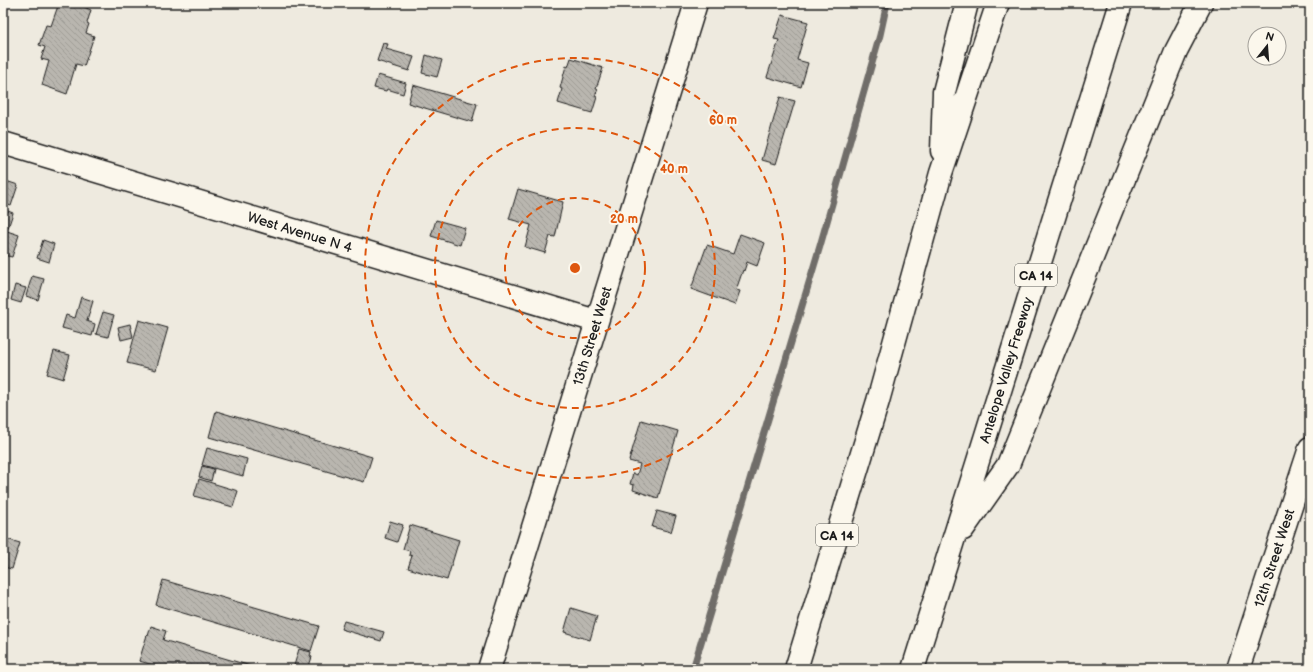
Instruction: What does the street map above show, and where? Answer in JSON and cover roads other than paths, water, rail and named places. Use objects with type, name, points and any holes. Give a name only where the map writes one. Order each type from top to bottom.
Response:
[{"type":"main road","name":"13th Street West","points":[[488,669],[696,3]]},
{"type":"main road","points":[[941,173],[944,92],[967,3]]},
{"type":"main road","name":"CA 14","points":[[796,669],[878,401],[941,173],[998,3]]},
{"type":"main road","name":"Antelope Valley Freeway","points":[[913,669],[1121,3]]},
{"type":"main road","points":[[951,547],[1008,465],[1176,51],[1200,3]]},
{"type":"main road","name":"West Avenue N 4","points":[[3,143],[596,321]]},
{"type":"main road","name":"12th Street West","points":[[1238,669],[1310,448]]},
{"type":"waterway","points":[[693,669],[820,246],[880,35],[887,3]]}]
